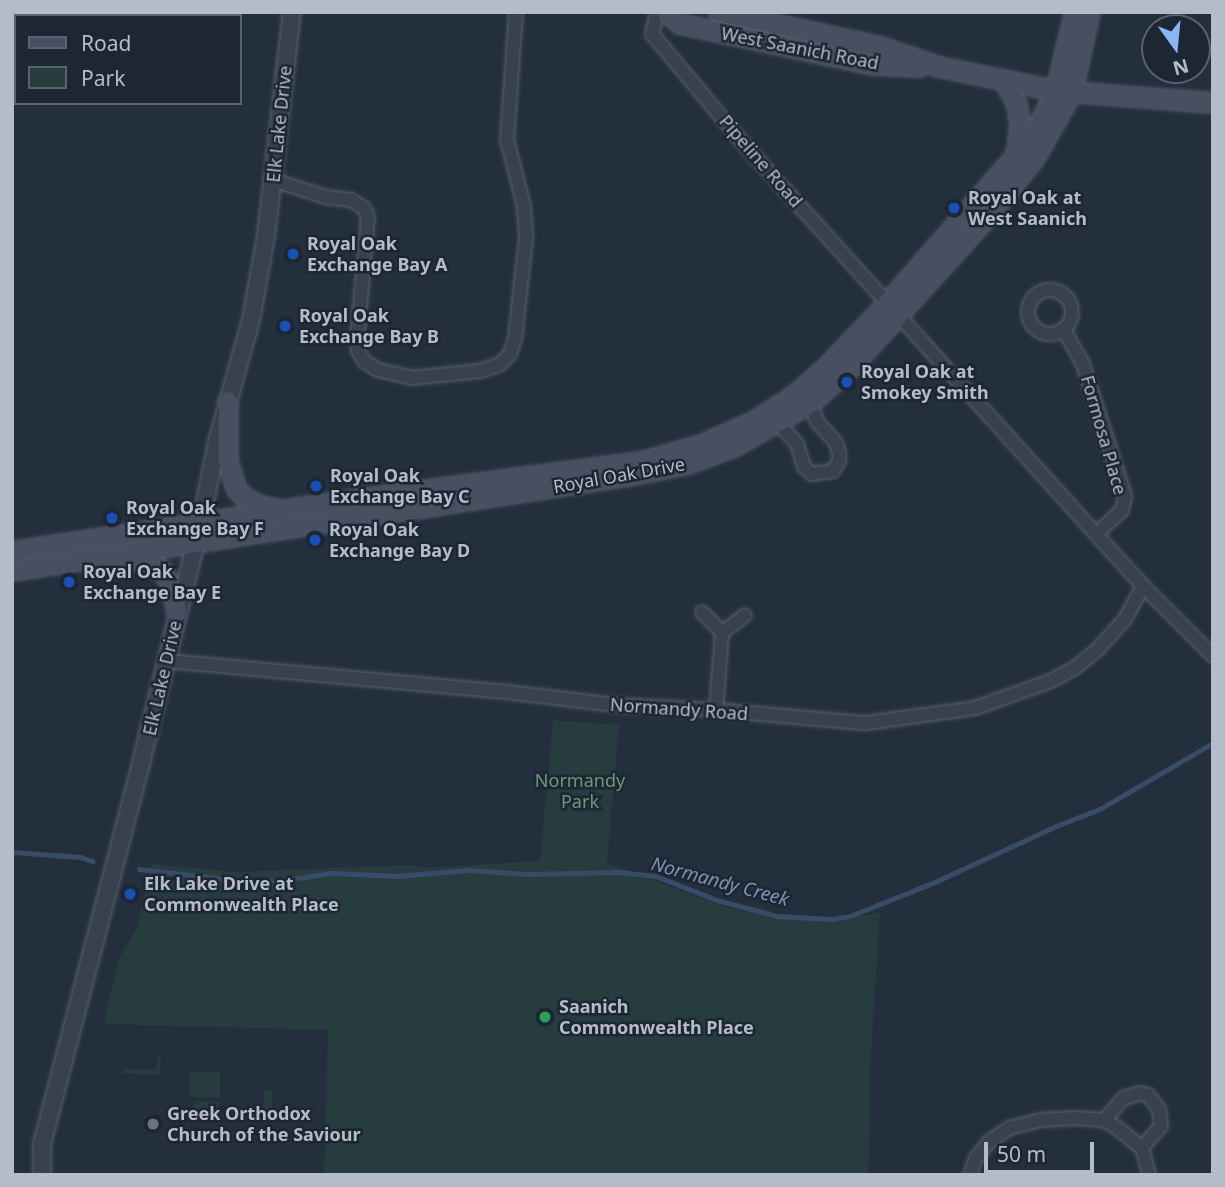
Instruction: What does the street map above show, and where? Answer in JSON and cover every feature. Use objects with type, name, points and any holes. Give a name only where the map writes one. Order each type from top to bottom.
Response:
[{"type":"main road","name":"West Saanich Road","points":[[666,12],[677,23],[874,65],[939,67]]},
{"type":"main road","name":"West Saanich Road","points":[[719,12],[880,47],[939,67],[1064,92],[1213,103]]},
{"type":"main road","points":[[1064,92],[1075,12]]},
{"type":"main road","points":[[1064,92],[1090,12]]},
{"type":"main road","points":[[1004,80],[1017,104],[1020,126],[1017,155]]},
{"type":"main road","name":"Royal Oak Drive","points":[[12,552],[201,522],[634,463],[702,445],[757,420],[794,396],[894,309],[1027,168],[1064,92]]},
{"type":"main road","name":"Royal Oak Drive","points":[[12,571],[634,475],[688,464],[724,450],[779,424],[811,403],[849,370],[1064,92]]},
{"type":"main road","points":[[228,401],[228,461],[237,490],[245,498],[261,506],[282,511]]},
{"type":"main road","points":[[97,558],[150,562],[162,570],[172,587],[177,614]]},
{"type":"street","name":"Elk Lake Drive","points":[[42,1175],[42,1144],[167,661],[228,401],[251,320],[273,180],[292,12]]},
{"type":"street","points":[[273,180],[326,197],[351,200],[363,208],[368,217],[357,340],[358,351],[365,362],[386,373],[412,378],[480,372],[499,365],[510,354],[515,339],[526,237],[524,206],[507,140],[516,12]]},
{"type":"street","name":"Pipeline Road","points":[[657,12],[652,34],[749,150],[894,309]]},
{"type":"street","points":[[894,309],[1143,586],[1213,656]]},
{"type":"street","name":"Formosa Place","points":[[1063,330],[1083,364],[1125,496],[1122,510],[1096,534]]},
{"type":"street","points":[[779,424],[797,444],[804,467],[812,474],[833,471],[839,461],[836,443],[816,420],[811,403]]},
{"type":"street","name":"Normandy Road","points":[[167,661],[499,691],[615,705],[716,710],[866,723],[917,718],[999,702],[1076,667],[1098,649],[1125,619],[1143,586]]},
{"type":"street","points":[[702,612],[722,634]]},
{"type":"street","points":[[716,710],[722,634],[745,615]]},
{"type":"street","points":[[1104,1120],[1124,1098],[1140,1093],[1148,1095],[1160,1109],[1161,1126],[1142,1148]]},
{"type":"street","points":[[970,1175],[976,1158],[990,1141],[1009,1128],[1041,1120],[1104,1120],[1142,1148],[1149,1175]]},
{"type":"green space","name":"Normandy Park","points":[[553,720],[619,725],[607,863],[731,909],[791,918],[840,920],[880,912],[871,1052],[868,1175],[324,1175],[328,1030],[104,1024],[118,960],[136,930],[152,864],[236,872],[410,865],[426,868],[540,861]]},
{"type":"green space","points":[[158,1056],[161,1058],[159,1075],[122,1073],[123,1069],[156,1070]]},
{"type":"green space","points":[[190,1072],[220,1072],[220,1098],[190,1097]]},
{"type":"green space","points":[[264,1091],[272,1091],[272,1114],[263,1114]]},
{"type":"green space","points":[[194,1101],[217,1102],[219,1112],[216,1115],[204,1115],[204,1109],[194,1108]]},
{"type":"waterway","name":"Normandy Creek","points":[[139,869],[243,881],[277,881],[332,873],[397,876],[467,870],[529,874],[618,872],[656,876],[717,900],[777,916],[832,919],[850,916],[935,882],[1056,826],[1100,809],[1213,743]]},
{"type":"waterway","name":"Normandy Creek","points":[[12,852],[80,857],[92,861]]},
{"type":"place","name":"Royal Oak at West Saanich","points":[[954,208]]},
{"type":"place","name":"Royal Oak Exchange Bay A","points":[[293,254]]},
{"type":"place","name":"Royal Oak Exchange Bay B","points":[[285,326]]},
{"type":"place","name":"Royal Oak at Smokey Smith","points":[[847,382]]},
{"type":"place","name":"Royal Oak Exchange Bay C","points":[[316,486]]},
{"type":"place","name":"Royal Oak Exchange Bay F","points":[[112,518]]},
{"type":"place","name":"Royal Oak Exchange Bay D","points":[[315,540]]},
{"type":"place","name":"Royal Oak Exchange Bay E","points":[[69,582]]},
{"type":"place","name":"Elk Lake Drive at Commonwealth Place","points":[[130,894]]},
{"type":"place","name":"Saanich Commonwealth Place","points":[[545,1017]]},
{"type":"place","name":"Greek Orthodox Church of the Saviour","points":[[153,1124]]}]
